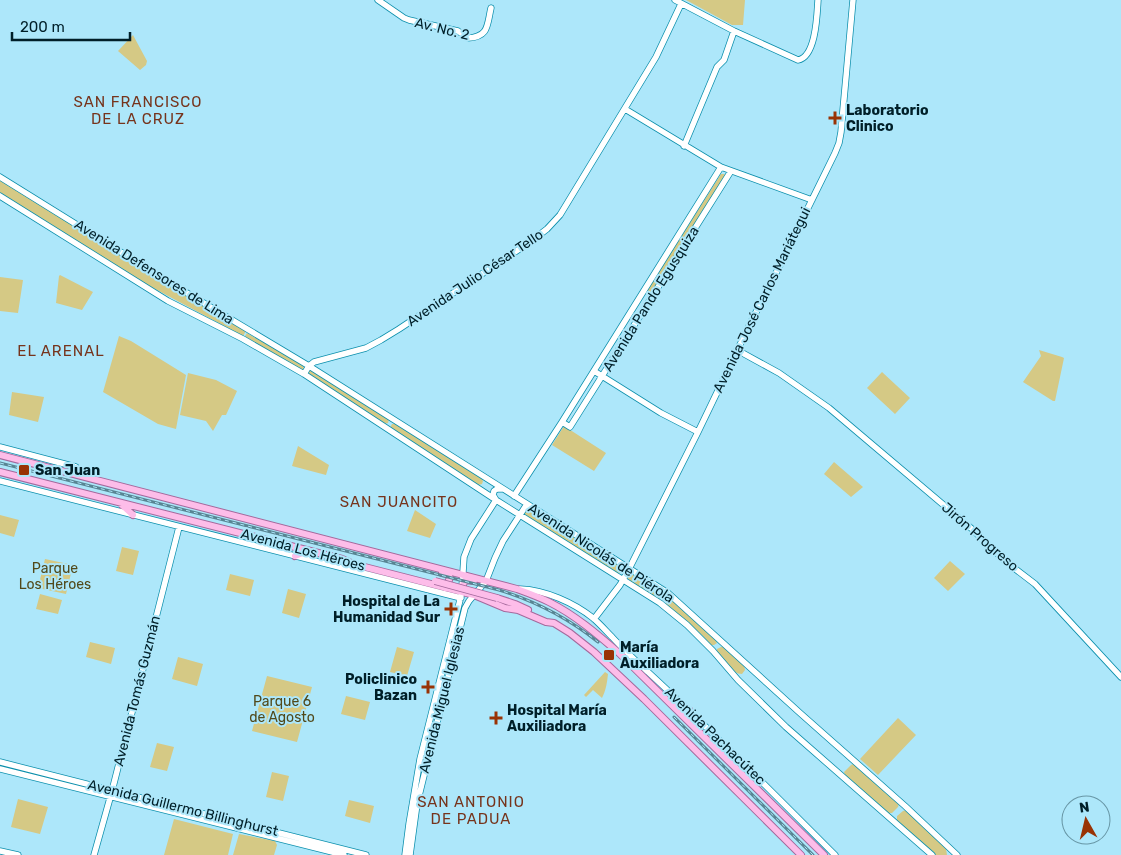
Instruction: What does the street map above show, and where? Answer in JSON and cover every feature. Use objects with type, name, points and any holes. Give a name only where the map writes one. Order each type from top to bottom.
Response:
[{"type":"main road","name":"Av. No. 2","points":[[378,0],[404,18],[458,30],[468,38],[480,36],[485,32],[491,8]]},
{"type":"main road","points":[[675,0],[734,31],[798,60],[806,57],[812,44],[818,0]]},
{"type":"main road","name":"Avenida José Carlos Mariátegui","points":[[594,619],[622,582],[629,569],[835,153],[840,137],[853,0]]},
{"type":"main road","name":"Avenida Julio César Tello","points":[[308,366],[314,362],[366,348],[381,340],[547,229],[560,214],[656,57],[681,4]]},
{"type":"main road","points":[[684,146],[717,67],[724,60],[734,31]]},
{"type":"main road","points":[[625,109],[721,167],[812,200]]},
{"type":"main road","name":"Avenida Pando Egusquiza","points":[[512,510],[519,506],[520,503],[516,498],[721,167]]},
{"type":"main road","name":"Avenida Pando Egusquiza","points":[[562,422],[570,427],[731,171]]},
{"type":"main road","name":"Avenida Defensores de Lima","points":[[0,177],[308,366]]},
{"type":"main road","name":"Avenida Defensores de Lima","points":[[0,196],[168,301],[244,339],[304,374]]},
{"type":"main road","name":"Jirón Progreso","points":[[737,350],[779,373],[829,408],[972,529],[1005,561],[1035,584],[1121,677]]},
{"type":"main road","points":[[304,374],[308,366]]},
{"type":"main road","name":"Avenida Nicolás de Piérola","points":[[308,366],[672,598],[905,806],[957,855]]},
{"type":"main road","points":[[594,371],[661,413],[698,432]]},
{"type":"main road","name":"Avenida Nicolás de Piérola","points":[[304,374],[622,582],[660,603],[713,651],[738,680],[786,727],[932,855]]},
{"type":"main road","name":"Avenida Los Héroes","points":[[0,447],[75,471],[462,575],[516,588],[533,590],[572,605],[594,619]]},
{"type":"main road","name":"Avenida Los Héroes","points":[[0,455],[75,471]]},
{"type":"main road","name":"Avenida Los Héroes","points":[[0,472],[259,537],[342,559],[364,567],[496,601]]},
{"type":"main road","points":[[481,490],[485,490],[488,487],[488,480]]},
{"type":"main road","name":"Avenida Los Héroes","points":[[0,481],[369,575],[461,592]]},
{"type":"main road","name":"Avenida Miguel Iglesias","points":[[410,855],[417,804],[447,682],[457,628],[464,557],[470,539],[496,500],[493,495],[494,492],[497,489],[502,489]]},
{"type":"main road","points":[[120,503],[133,516]]},
{"type":"main road","name":"Avenida Miguel Iglesias","points":[[405,855],[420,759],[440,680],[457,628],[465,608],[485,580],[503,541],[527,504]]},
{"type":"main road","name":"Avenida Tomás Guzmán","points":[[94,855],[179,527]]},
{"type":"main road","points":[[295,556],[308,551]]},
{"type":"main road","points":[[342,559],[435,581],[496,601],[515,604],[554,623],[583,642],[644,699],[800,855]]},
{"type":"main road","points":[[425,565],[430,570],[449,575],[449,581],[445,588]]},
{"type":"main road","points":[[364,567],[369,575]]},
{"type":"main road","points":[[461,592],[465,580],[481,583],[485,580]]},
{"type":"main road","points":[[496,601],[497,589],[511,590],[516,588]]},
{"type":"main road","name":"Avenida Los Héroes","points":[[516,588],[549,602],[601,637]]},
{"type":"main road","name":"Avenida Pachacútec","points":[[594,619],[748,767],[835,855]]},
{"type":"main road","name":"Avenida Pachacútec","points":[[601,637],[673,705],[824,855]]},
{"type":"main road","points":[[649,672],[651,684]]},
{"type":"main road","points":[[440,680],[447,682]]},
{"type":"main road","points":[[673,705],[689,710]]},
{"type":"main road","name":"Avenida Guillermo Billinghurst","points":[[0,762],[344,855]]},
{"type":"main road","name":"Avenida Guillermo Billinghurst","points":[[0,768],[366,855]]},
{"type":"main road","points":[[0,851],[18,855]]},
{"type":"green space","points":[[686,0],[745,0],[743,25],[732,25]]},
{"type":"green space","points":[[133,35],[147,61],[146,65],[140,70],[118,51]]},
{"type":"green space","points":[[721,174],[727,176],[651,295],[646,292]]},
{"type":"green space","points":[[0,179],[246,331],[243,336],[142,282],[0,193]]},
{"type":"green space","points":[[60,275],[93,292],[82,310],[56,303]]},
{"type":"green space","points":[[0,277],[23,280],[18,313],[0,311]]},
{"type":"green space","points":[[247,333],[303,365],[304,369],[300,369],[246,337]]},
{"type":"green space","points":[[119,336],[131,341],[186,375],[176,429],[158,424],[103,392]]},
{"type":"green space","points":[[1039,350],[1064,358],[1055,401],[1023,382],[1041,356]]},
{"type":"green space","points":[[311,370],[389,419],[388,423],[384,424],[307,374]]},
{"type":"green space","points":[[882,372],[910,398],[895,414],[867,388]]},
{"type":"green space","points":[[188,373],[216,380],[237,391],[226,415],[222,415],[213,431],[206,421],[180,415]]},
{"type":"green space","points":[[12,392],[44,397],[38,422],[9,415]]},
{"type":"green space","points":[[392,424],[395,424],[481,478],[482,484],[478,485],[390,428]]},
{"type":"green space","points":[[564,426],[606,453],[594,471],[552,445]]},
{"type":"green space","points":[[298,446],[329,465],[326,475],[292,466]]},
{"type":"green space","points":[[834,462],[863,487],[851,497],[824,474]]},
{"type":"green space","points":[[530,509],[624,568],[624,571],[617,573],[526,516],[524,512]]},
{"type":"green space","points":[[415,510],[436,524],[430,538],[407,531]]},
{"type":"green space","points":[[0,515],[19,520],[14,537],[0,533]]},
{"type":"green space","points":[[122,547],[139,551],[133,575],[116,571]]},
{"type":"green space","name":"Parque Los Héroes","points":[[45,559],[73,565],[66,594],[38,588]]},
{"type":"green space","points":[[950,561],[965,574],[948,591],[934,578]]},
{"type":"green space","points":[[230,574],[254,580],[250,596],[226,590]]},
{"type":"green space","points":[[630,574],[660,591],[662,594],[660,598],[658,599],[629,580],[627,578]]},
{"type":"green space","points":[[288,589],[306,594],[299,618],[282,613]]},
{"type":"green space","points":[[40,594],[62,600],[58,614],[36,609]]},
{"type":"green space","points":[[669,599],[715,639],[717,643],[711,645],[666,604],[665,602]]},
{"type":"green space","points":[[90,642],[115,648],[111,664],[86,657]]},
{"type":"green space","points":[[723,646],[744,665],[745,670],[742,674],[735,672],[717,652],[717,649]]},
{"type":"green space","points":[[397,647],[414,652],[407,676],[390,672]]},
{"type":"green space","points":[[178,657],[203,664],[197,686],[172,679]]},
{"type":"green space","points":[[605,672],[608,674],[602,698],[593,690],[586,697],[584,695]]},
{"type":"green space","name":"Parque 6 de Agosto","points":[[267,676],[312,687],[297,742],[252,731]]},
{"type":"green space","points":[[346,696],[370,702],[365,720],[341,714]]},
{"type":"green space","points":[[898,718],[916,735],[878,775],[860,759]]},
{"type":"green space","points":[[157,743],[174,747],[167,771],[150,767]]},
{"type":"green space","points":[[853,764],[899,804],[892,813],[888,813],[845,776],[844,772]]},
{"type":"green space","points":[[272,772],[289,776],[283,801],[266,797]]},
{"type":"green space","points":[[18,799],[48,807],[40,834],[11,827]]},
{"type":"green space","points":[[349,800],[374,806],[370,823],[345,816]]},
{"type":"green space","points":[[906,810],[946,849],[947,855],[935,855],[897,822],[897,816]]},
{"type":"green space","points":[[174,819],[233,834],[228,855],[164,855]]},
{"type":"green space","points":[[239,834],[275,841],[277,845],[274,855],[233,855]]},
{"type":"railway","points":[[0,463],[499,590],[551,611],[575,625],[598,642]]},
{"type":"railway","points":[[674,717],[813,855]]},
{"type":"place","name":"Laboratorio Clinico","points":[[835,118]]},
{"type":"place","name":"San Juan","points":[[24,470]]},
{"type":"place","name":"Hospital de La Humanidad Sur","points":[[451,609]]},
{"type":"place","name":"María Auxiliadora","points":[[609,655]]},
{"type":"place","name":"Policlinico Bazan","points":[[428,687]]},
{"type":"place","name":"Hospital María Auxiliadora","points":[[496,718]]},
{"type":"district","name":"SAN FRANCISCO DE LA CRUZ","points":[[138,110]]},
{"type":"district","name":"EL ARENAL","points":[[61,351]]},
{"type":"district","name":"SAN JUANCITO","points":[[399,502]]},
{"type":"district","name":"SAN ANTONIO DE PADUA","points":[[471,810]]}]
